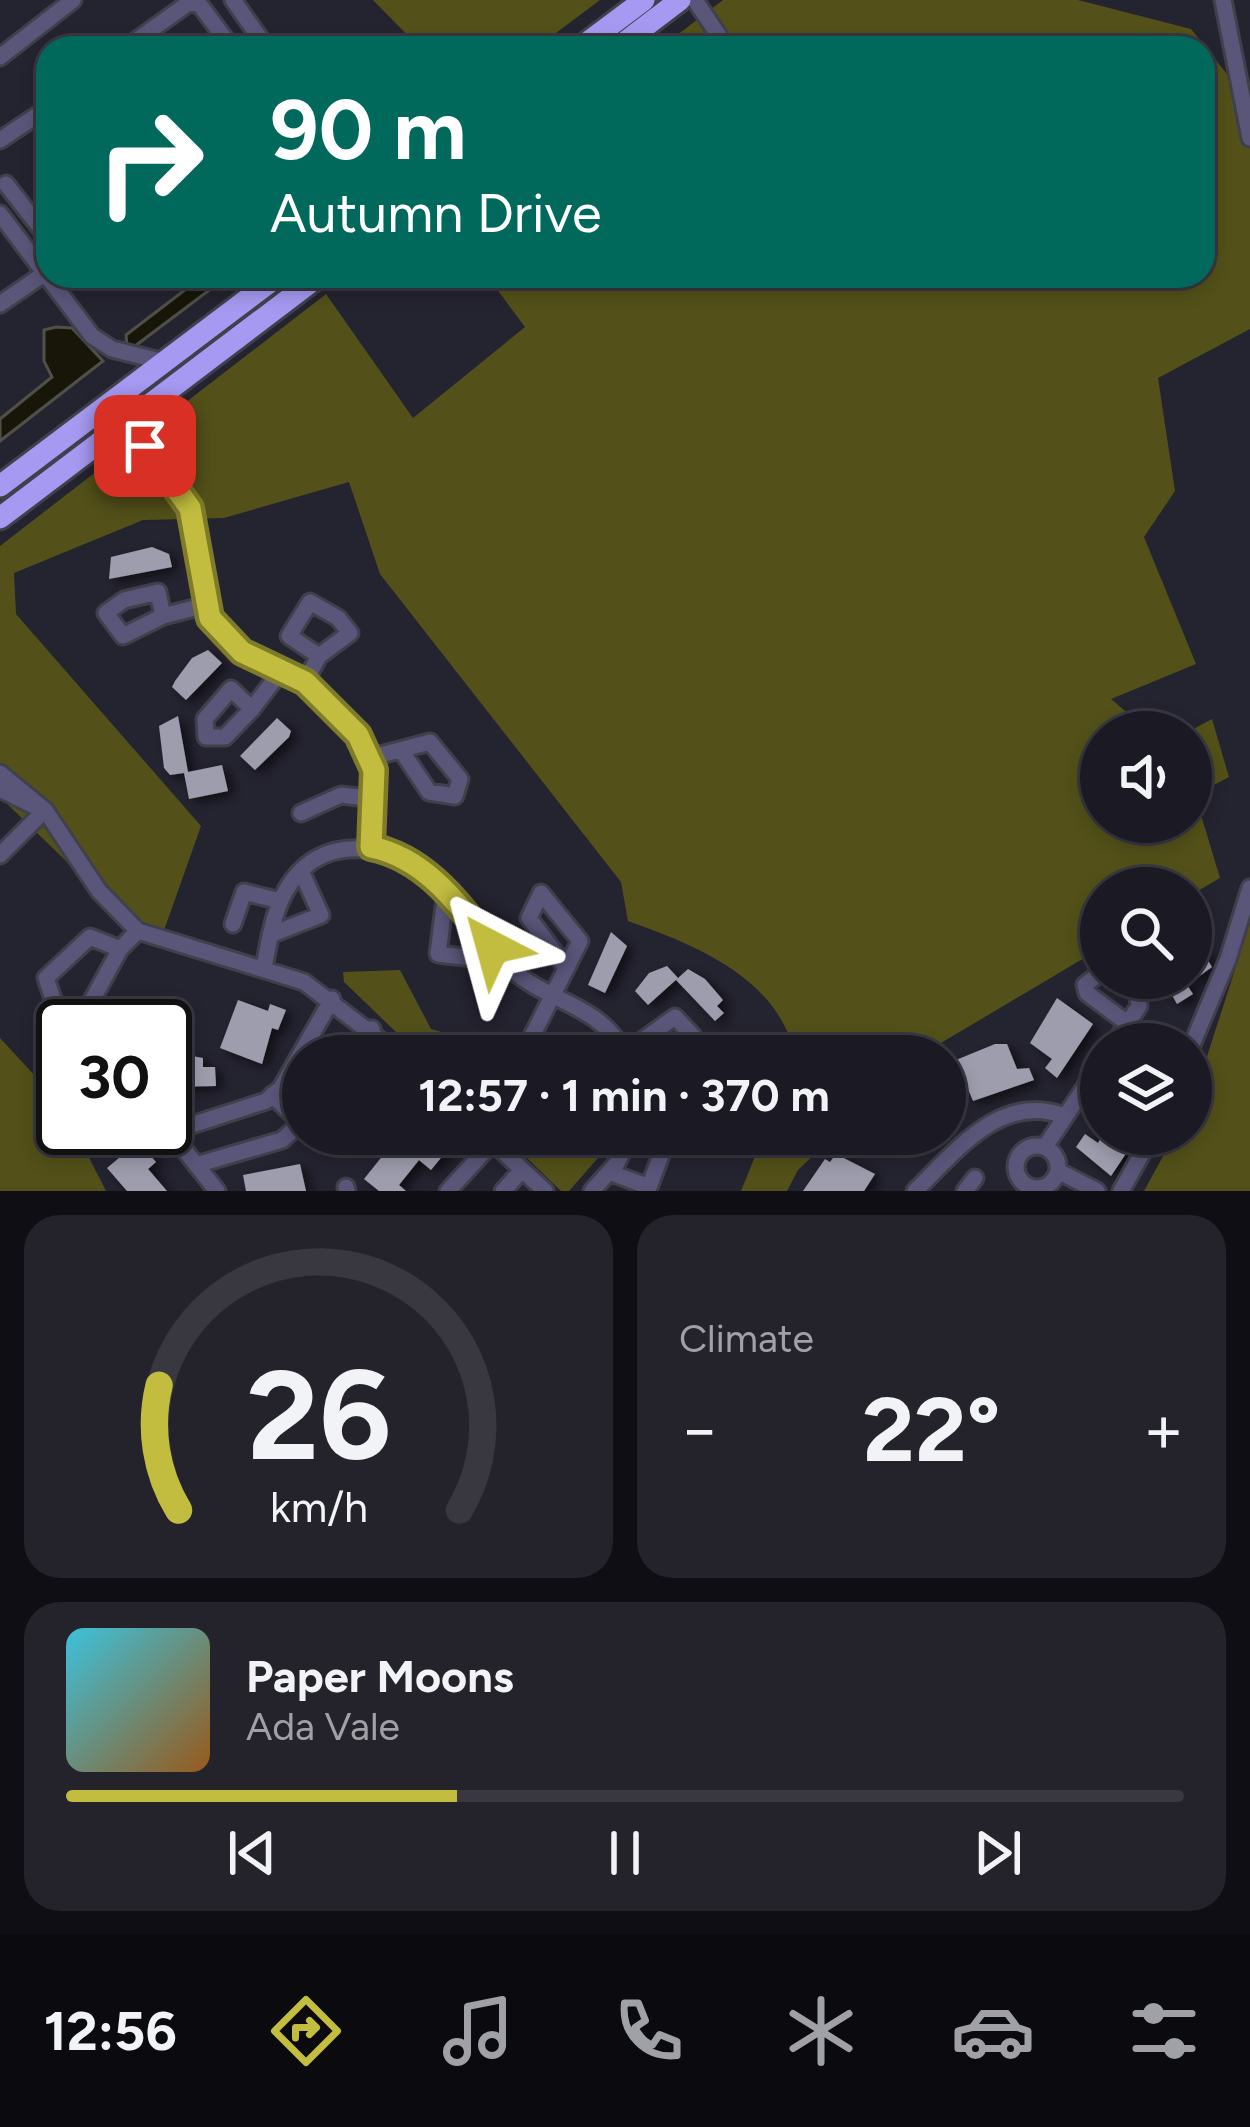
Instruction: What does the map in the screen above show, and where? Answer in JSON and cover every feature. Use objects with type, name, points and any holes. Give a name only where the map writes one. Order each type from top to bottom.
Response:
[{"type":"highway","points":[[596,36],[644,0]]},
{"type":"highway","points":[[634,36],[680,0]]},
{"type":"highway","points":[[3,483],[262,288]]},
{"type":"highway","points":[[0,518],[303,288]]},
{"type":"street","points":[[0,57],[73,0]]},
{"type":"street","points":[[233,0],[258,36]]},
{"type":"street","points":[[695,0],[719,36]]},
{"type":"street","points":[[1223,0],[1250,139]]},
{"type":"street","points":[[143,36],[190,2],[200,5],[223,36]]},
{"type":"street","points":[[0,140],[36,115]]},
{"type":"street","points":[[6,184],[36,223]]},
{"type":"street","points":[[2,220],[36,260]]},
{"type":"street","points":[[0,304],[36,279]]},
{"type":"street","points":[[58,288],[100,342],[164,362]]},
{"type":"street","points":[[145,446],[151,405]]},
{"type":"street","points":[[116,430],[145,446],[190,508],[210,618],[242,652],[305,682],[345,718],[369,758],[375,800],[371,847]]},
{"type":"street","points":[[163,616],[206,605]]},
{"type":"street","points":[[305,682],[319,656]]},
{"type":"street","points":[[252,709],[281,671]]},
{"type":"street","points":[[369,758],[403,753]]},
{"type":"street","points":[[0,773],[45,810],[99,891],[138,931],[264,967],[332,998],[378,1035]]},
{"type":"street","points":[[0,789],[45,810]]},
{"type":"street","points":[[301,813],[341,795],[375,800]]},
{"type":"street","points":[[0,855],[45,810]]},
{"type":"street","points":[[264,967],[280,901],[301,872],[332,852],[371,847],[404,857],[446,891],[521,977],[603,1021],[612,1035]]},
{"type":"street","points":[[271,935],[321,915],[301,872]]},
{"type":"street","points":[[1200,1023],[1250,888]]},
{"type":"street","points":[[446,891],[438,954],[473,958],[492,947]]},
{"type":"street","points":[[233,924],[244,892],[280,901]]},
{"type":"street","points":[[120,949],[91,937],[46,978],[59,1017],[84,1015],[120,949],[138,931]]},
{"type":"street","points":[[532,1035],[564,965]]},
{"type":"street","points":[[192,1120],[272,1095],[332,998]]},
{"type":"street","points":[[1095,999],[1129,1023],[1138,999]]},
{"type":"street","points":[[368,1035],[372,1029]]},
{"type":"street","points":[[1045,1148],[1080,1093]]},
{"type":"street","points":[[272,1095],[282,1104]]},
{"type":"street","points":[[915,1191],[980,1128],[1024,1109],[1064,1116]]},
{"type":"street","points":[[196,1165],[282,1140]]},
{"type":"street","points":[[1058,1171],[1045,1187],[1018,1187],[1020,1155],[1030,1147],[1045,1148],[1054,1154],[1058,1171],[1097,1191]]},
{"type":"street","points":[[188,1155],[217,1191]]},
{"type":"street","points":[[448,1191],[476,1155]]},
{"type":"street","points":[[507,1155],[545,1191]]},
{"type":"street","points":[[592,1191],[619,1155]]},
{"type":"street","points":[[609,1172],[649,1187],[661,1155]]},
{"type":"street","points":[[1121,1191],[1141,1155]]},
{"type":"street","points":[[503,1191],[522,1169]]},
{"type":"shaded area","points":[[373,0],[600,0],[552,36],[408,36]]},
{"type":"shaded area","points":[[723,0],[1078,0],[1191,29],[1197,36],[676,36]]},
{"type":"shaded area","points":[[1215,59],[1239,89],[1250,143],[1250,329],[1158,378],[1175,491],[1144,537],[1196,664],[1111,699],[1125,711],[1080,711],[1080,843],[1209,843],[1220,878],[1212,883],[1212,867],[1080,867],[1080,960],[954,1035],[788,1035],[772,1005],[731,968],[628,921],[621,882],[380,574],[349,482],[224,518],[143,520],[14,573],[16,614],[201,826],[162,936],[129,922],[0,797],[0,546],[326,294],[413,418],[525,327],[496,288],[1215,288]]},
{"type":"shaded area","points":[[187,288],[212,288],[135,346],[127,346],[126,335]]},
{"type":"shaded area","points":[[72,328],[103,361],[0,441],[0,419],[52,377],[44,361],[44,330]]},
{"type":"shaded area","points":[[1212,719],[1229,777],[1212,786]]},
{"type":"shaded area","points":[[1250,923],[1250,1191],[1144,1191],[1164,1155],[1212,1155],[1212,1041]]},
{"type":"shaded area","points":[[400,970],[431,1029],[452,1035],[399,1035],[344,982],[343,972]]},
{"type":"shaded area","points":[[0,1038],[36,1077],[36,1155],[88,1155],[106,1191],[0,1191]]},
{"type":"shaded area","points":[[524,1155],[601,1155],[569,1191],[561,1191]]},
{"type":"shaded area","points":[[756,1155],[814,1155],[798,1170],[787,1191],[741,1191]]},
{"type":"building","points":[[152,547],[169,554],[172,567],[109,579],[111,557]]},
{"type":"building","points":[[208,650],[222,663],[186,700],[172,687],[192,658]]},
{"type":"building","points":[[178,716],[188,772],[222,765],[228,791],[189,799],[184,773],[170,775],[164,768],[159,726]]},
{"type":"building","points":[[277,718],[291,731],[289,737],[255,770],[240,756]]},
{"type":"building","points":[[611,932],[627,946],[605,993],[588,985]]},
{"type":"building","points":[[667,966],[678,978],[648,1005],[635,991],[649,973]]},
{"type":"building","points":[[688,969],[705,979],[723,1000],[717,1006],[724,1013],[715,1021],[676,980]]},
{"type":"building","points":[[1057,998],[1092,1023],[1080,1023],[1080,1044],[1057,1078],[1045,1068],[1052,1059],[1030,1043]]},
{"type":"building","points":[[238,1000],[268,1011],[270,1004],[286,1010],[278,1030],[272,1028],[262,1064],[220,1048]]},
{"type":"building","points":[[1007,1044],[1017,1069],[1029,1068],[1034,1080],[973,1101],[966,1084],[966,1056]]},
{"type":"building","points":[[192,1056],[203,1058],[203,1067],[215,1067],[216,1086],[192,1086]]},
{"type":"building","points":[[122,1155],[150,1155],[156,1162],[148,1169],[167,1191],[127,1191],[107,1168]]},
{"type":"building","points":[[383,1155],[443,1155],[431,1170],[419,1160],[399,1185],[406,1191],[379,1191],[364,1179]]},
{"type":"building","points":[[838,1155],[875,1174],[864,1191],[803,1191],[825,1159],[830,1162]]},
{"type":"building","points":[[1086,1155],[1125,1155],[1111,1176]]},
{"type":"building","points":[[300,1164],[306,1191],[246,1191],[243,1175]]},
{"type":"route","points":[[145,446],[190,508],[210,618],[242,652],[305,682],[345,718],[374,770],[371,847],[415,864],[446,891],[492,947]]}]
